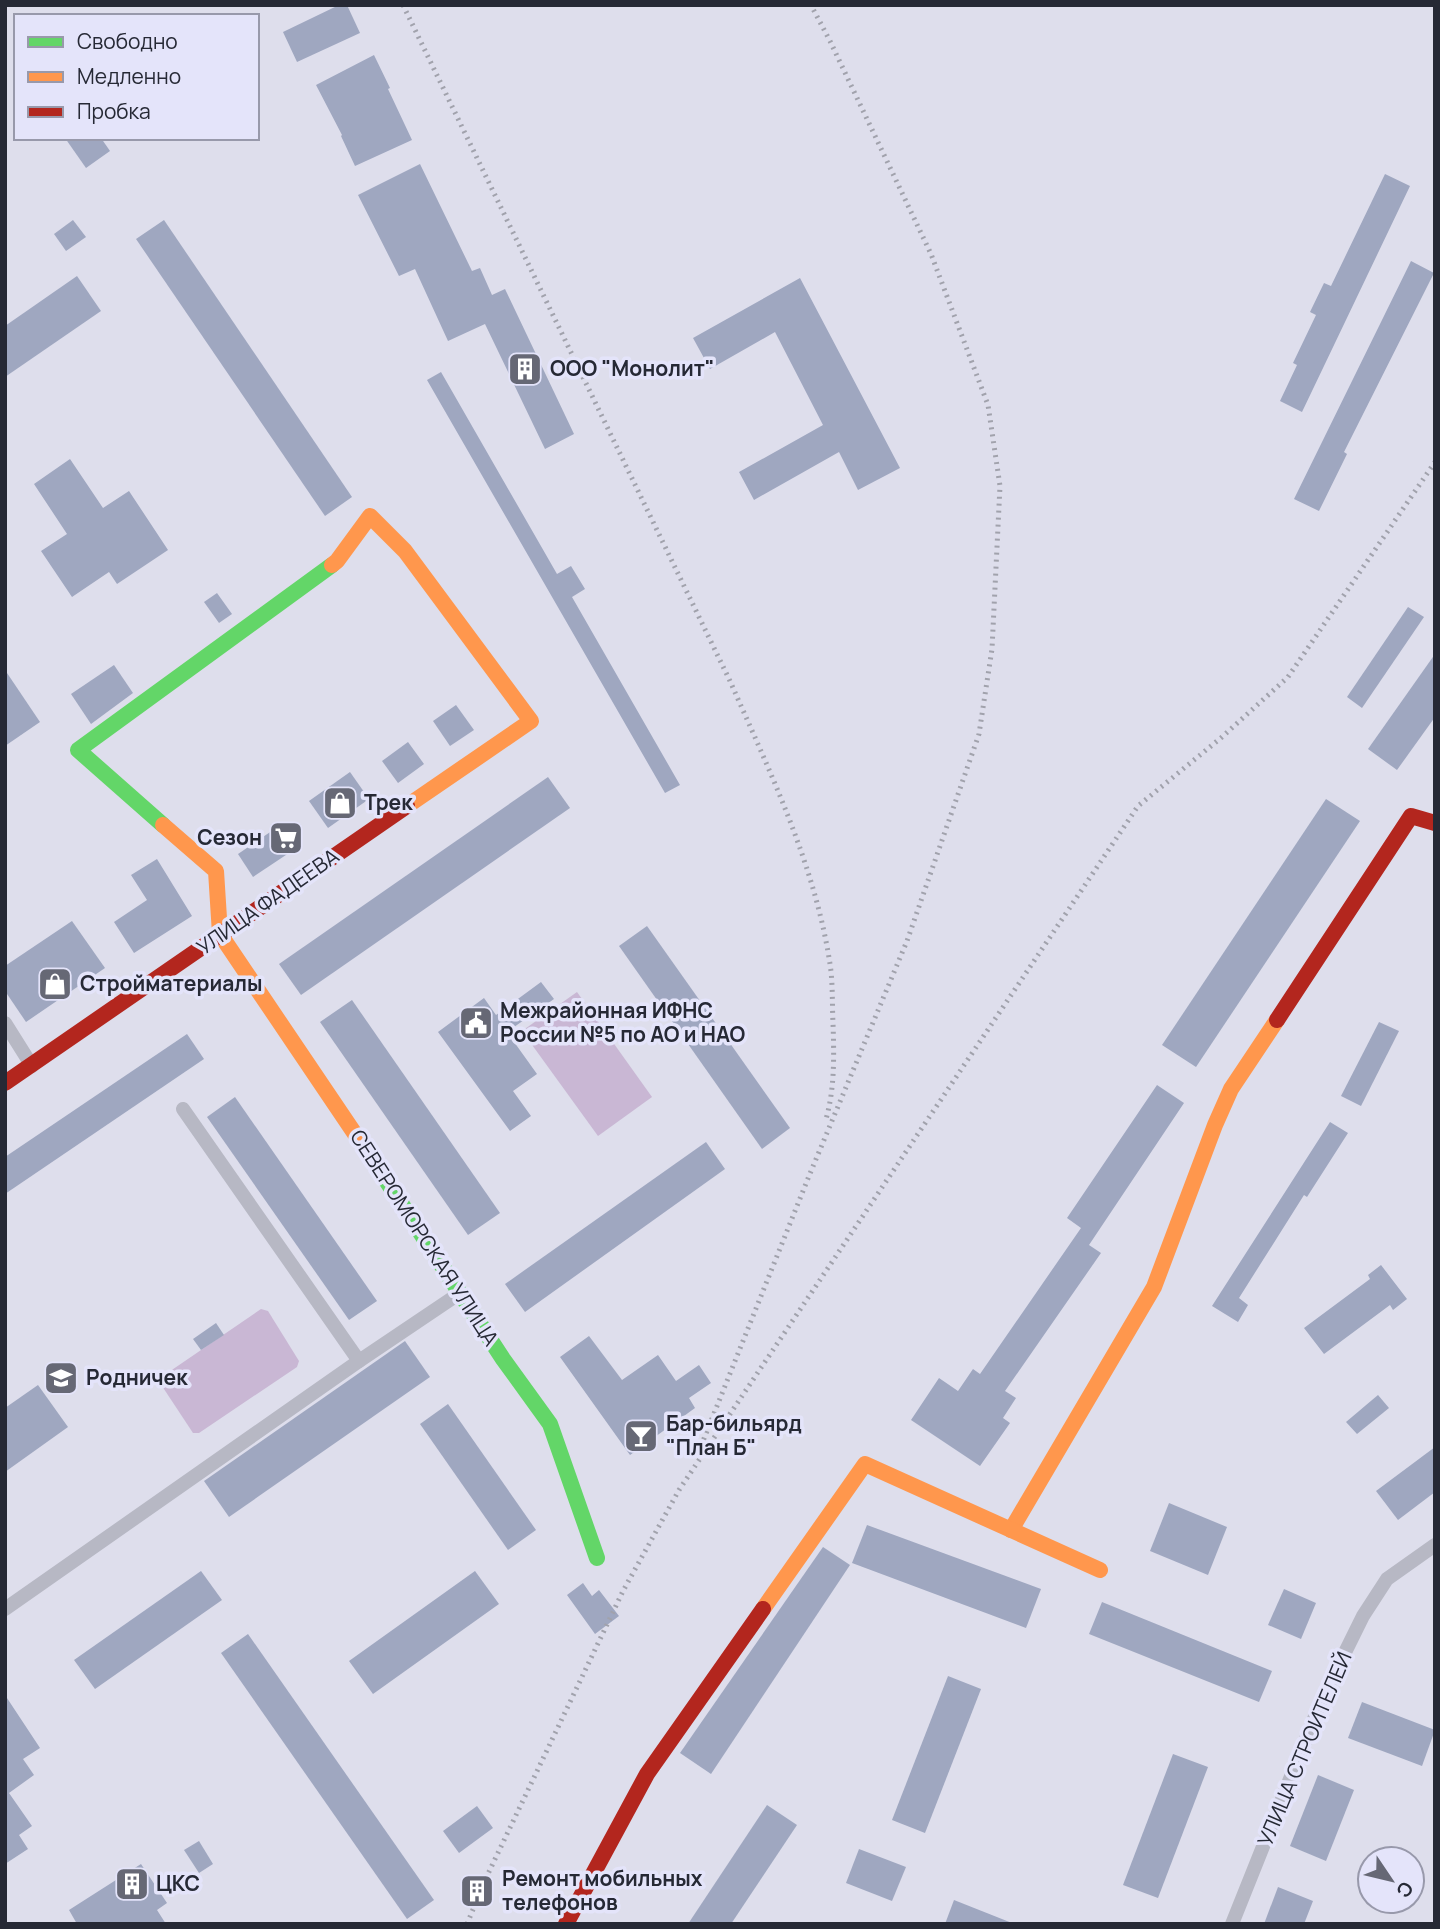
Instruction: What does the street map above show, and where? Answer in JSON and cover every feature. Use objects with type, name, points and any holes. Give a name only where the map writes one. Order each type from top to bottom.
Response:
[{"type":"street","name":"УЛИЦА ФАДЕЕВА","points":[[5,1083],[531,721],[405,551],[370,516],[337,561],[78,750],[216,871],[219,934]]},
{"type":"street","points":[[1011,1530],[1154,1287],[1231,1089],[1411,816],[1435,823]]},
{"type":"street","name":"СЕВЕРОМОРСКАЯ УЛИЦА","points":[[219,934],[326,1088],[460,1293],[550,1424],[597,1558]]},
{"type":"street","points":[[5,1023],[32,1066]]},
{"type":"street","points":[[183,1110],[359,1361]]},
{"type":"street","points":[[5,1609],[460,1293]]},
{"type":"street","points":[[566,1924],[647,1774],[865,1464],[1100,1570]]},
{"type":"street","name":"УЛИЦА СТРОИТЕЛЕЙ","points":[[1232,1924],[1322,1699],[1363,1616],[1387,1579],[1435,1545]]},
{"type":"shaded area","points":[[577,992],[652,1097],[598,1136],[522,1031]]},
{"type":"shaded area","points":[[261,1309],[268,1311],[299,1361],[297,1367],[199,1433],[193,1433],[160,1383],[163,1376]]},
{"type":"building","points":[[339,5],[347,5],[360,33],[297,62],[283,32]]},
{"type":"building","points":[[374,55],[412,140],[355,166],[316,85]]},
{"type":"building","points":[[66,140],[102,140],[110,151],[86,168]]},
{"type":"building","points":[[420,164],[472,271],[480,268],[492,295],[505,289],[574,434],[545,449],[485,324],[448,341],[415,269],[399,276],[358,195]]},
{"type":"building","points":[[1385,174],[1410,186],[1302,412],[1280,401],[1297,365],[1293,363],[1316,315],[1310,312],[1324,283],[1331,286]]},
{"type":"building","points":[[73,220],[86,237],[66,251],[54,234]]},
{"type":"building","points":[[164,220],[352,497],[325,516],[136,239]]},
{"type":"building","points":[[1411,261],[1434,273],[1344,452],[1347,454],[1319,511],[1294,499]]},
{"type":"building","points":[[77,276],[101,311],[5,377],[5,326]]},
{"type":"building","points":[[800,278],[900,468],[858,490],[839,452],[754,500],[739,472],[823,425],[775,332],[710,369],[693,338]]},
{"type":"building","points":[[441,372],[557,574],[571,566],[585,589],[572,597],[680,785],[665,793],[427,380]]},
{"type":"building","points":[[70,459],[103,508],[129,491],[168,550],[117,584],[109,572],[72,597],[41,551],[67,534],[34,484]]},
{"type":"building","points":[[217,593],[232,614],[219,623],[204,602]]},
{"type":"building","points":[[1408,607],[1424,617],[1362,708],[1347,697]]},
{"type":"building","points":[[1435,654],[1435,717],[1397,770],[1368,749]]},
{"type":"building","points":[[114,665],[133,693],[91,724],[71,694]]},
{"type":"building","points":[[5,670],[40,722],[5,746]]},
{"type":"building","points":[[456,705],[474,730],[450,746],[433,721]]},
{"type":"building","points":[[408,742],[424,764],[398,783],[382,761]]},
{"type":"building","points":[[350,772],[369,799],[328,828],[309,801]]},
{"type":"building","points":[[548,777],[570,808],[301,995],[279,964]]},
{"type":"building","points":[[1326,799],[1360,821],[1196,1067],[1162,1045]]},
{"type":"building","points":[[282,824],[298,847],[253,877],[238,854]]},
{"type":"building","points":[[157,859],[192,916],[134,953],[114,922],[147,900],[131,875]]},
{"type":"building","points":[[72,921],[105,968],[26,1022],[5,991],[5,966]]},
{"type":"building","points":[[647,926],[790,1128],[762,1149],[619,946]]},
{"type":"building","points":[[541,982],[554,999],[507,1032],[537,1074],[513,1091],[531,1116],[510,1131],[438,1032],[484,998],[496,1015]]},
{"type":"building","points":[[352,1000],[500,1213],[468,1235],[320,1022]]},
{"type":"building","points":[[1379,1022],[1399,1031],[1361,1106],[1341,1096]]},
{"type":"building","points":[[187,1034],[204,1059],[5,1194],[5,1157]]},
{"type":"building","points":[[1157,1085],[1184,1103],[1089,1245],[1101,1253],[1005,1391],[1016,1398],[1003,1418],[1010,1423],[980,1466],[911,1420],[939,1378],[958,1391],[973,1369],[980,1374],[1081,1228],[1067,1218]]},
{"type":"building","points":[[235,1097],[377,1301],[349,1320],[207,1117]]},
{"type":"building","points":[[1330,1122],[1348,1133],[1307,1197],[1304,1195],[1239,1298],[1248,1305],[1238,1322],[1212,1306]]},
{"type":"building","points":[[706,1142],[725,1169],[525,1312],[505,1284]]},
{"type":"building","points":[[1381,1265],[1407,1299],[1393,1310],[1390,1305],[1324,1354],[1304,1328],[1370,1279],[1368,1275]]},
{"type":"building","points":[[216,1323],[224,1335],[201,1350],[193,1339]]},
{"type":"building","points":[[589,1336],[622,1380],[658,1355],[676,1381],[699,1365],[711,1383],[689,1398],[695,1408],[630,1455],[560,1357]]},
{"type":"building","points":[[405,1341],[430,1377],[229,1517],[204,1481]]},
{"type":"building","points":[[38,1385],[68,1427],[5,1472],[5,1408]]},
{"type":"building","points":[[1378,1395],[1389,1408],[1357,1434],[1346,1422]]},
{"type":"building","points":[[448,1404],[536,1530],[508,1550],[420,1424]]},
{"type":"building","points":[[1435,1447],[1435,1492],[1398,1520],[1376,1491]]},
{"type":"building","points":[[1169,1503],[1227,1527],[1208,1575],[1150,1551]]},
{"type":"building","points":[[867,1525],[1041,1589],[1026,1628],[852,1563]]},
{"type":"building","points":[[823,1547],[850,1565],[711,1774],[680,1753]]},
{"type":"building","points":[[201,1571],[222,1600],[95,1689],[74,1660]]},
{"type":"building","points":[[475,1571],[499,1604],[373,1694],[349,1661]]},
{"type":"building","points":[[583,1583],[592,1596],[599,1590],[619,1616],[595,1634],[567,1595]]},
{"type":"building","points":[[1284,1589],[1316,1603],[1301,1639],[1268,1625]]},
{"type":"building","points":[[1102,1602],[1272,1671],[1259,1702],[1089,1634]]},
{"type":"building","points":[[248,1634],[434,1900],[407,1919],[221,1653]]},
{"type":"building","points":[[948,1676],[981,1689],[925,1833],[892,1820]]},
{"type":"building","points":[[5,1695],[40,1748],[23,1759],[34,1775],[9,1793],[32,1826],[19,1835],[28,1849],[5,1864]]},
{"type":"building","points":[[1362,1702],[1435,1730],[1422,1766],[1348,1738]]},
{"type":"building","points":[[1173,1754],[1208,1767],[1158,1898],[1123,1885]]},
{"type":"building","points":[[1318,1775],[1354,1790],[1326,1861],[1290,1846]]},
{"type":"building","points":[[767,1805],[797,1825],[731,1924],[688,1924]]},
{"type":"building","points":[[477,1806],[493,1828],[459,1853],[443,1831]]},
{"type":"building","points":[[199,1841],[213,1864],[199,1873],[184,1850]]},
{"type":"building","points":[[859,1849],[906,1867],[892,1901],[846,1883]]},
{"type":"building","name":"ЦКС","points":[[141,1864],[167,1903],[157,1910],[166,1924],[77,1924],[69,1910]]},
{"type":"building","points":[[1278,1887],[1313,1901],[1304,1924],[1264,1924]]},
{"type":"building","points":[[954,1900],[1012,1923],[945,1924]]},
{"type":"railway","points":[[403,5],[730,681],[789,820],[814,891],[831,971],[833,1071],[826,1119]]},
{"type":"railway","points":[[701,1446],[907,941],[979,734],[992,649],[1000,486],[988,405],[931,254],[811,5]]},
{"type":"railway","points":[[467,1924],[486,1878],[623,1591],[679,1490],[1138,806],[1222,737],[1288,677],[1435,462]]},
{"type":"traffic: fast","points":[[163,825],[78,750],[332,565]]},
{"type":"traffic: fast","points":[[382,1174],[503,1359],[550,1424],[597,1558]]},
{"type":"traffic: slow","points":[[332,565],[370,516],[405,551],[531,721],[407,806]]},
{"type":"traffic: slow","points":[[163,825],[216,871],[220,934]]},
{"type":"traffic: slow","points":[[220,934],[382,1174]]},
{"type":"traffic: slow","points":[[1011,1530],[1154,1287],[1231,1089],[1277,1020]]},
{"type":"traffic: slow","points":[[763,1609],[865,1464],[1100,1570]]},
{"type":"traffic: jam","points":[[5,1083],[407,806]]},
{"type":"traffic: jam","points":[[1277,1020],[1411,816],[1435,823]]},
{"type":"traffic: jam","points":[[566,1924],[647,1774],[763,1609]]},
{"type":"place","name":"ООО \"Монолит\"","points":[[525,369]]},
{"type":"place","name":"Трек","points":[[340,803]]},
{"type":"place","name":"Сезон","points":[[286,838]]},
{"type":"place","name":"Стройматериалы","points":[[55,984]]},
{"type":"place","name":"Межрайонная ИФНС России №5 по АО и НАО","points":[[476,1023]]},
{"type":"place","name":"Родничек","points":[[61,1378]]},
{"type":"place","name":"Бар-бильярд \"План Б\"","points":[[641,1436]]},
{"type":"place","name":"ЦКС","points":[[132,1884]]},
{"type":"place","name":"Ремонт мобильных телефонов","points":[[477,1891]]}]
